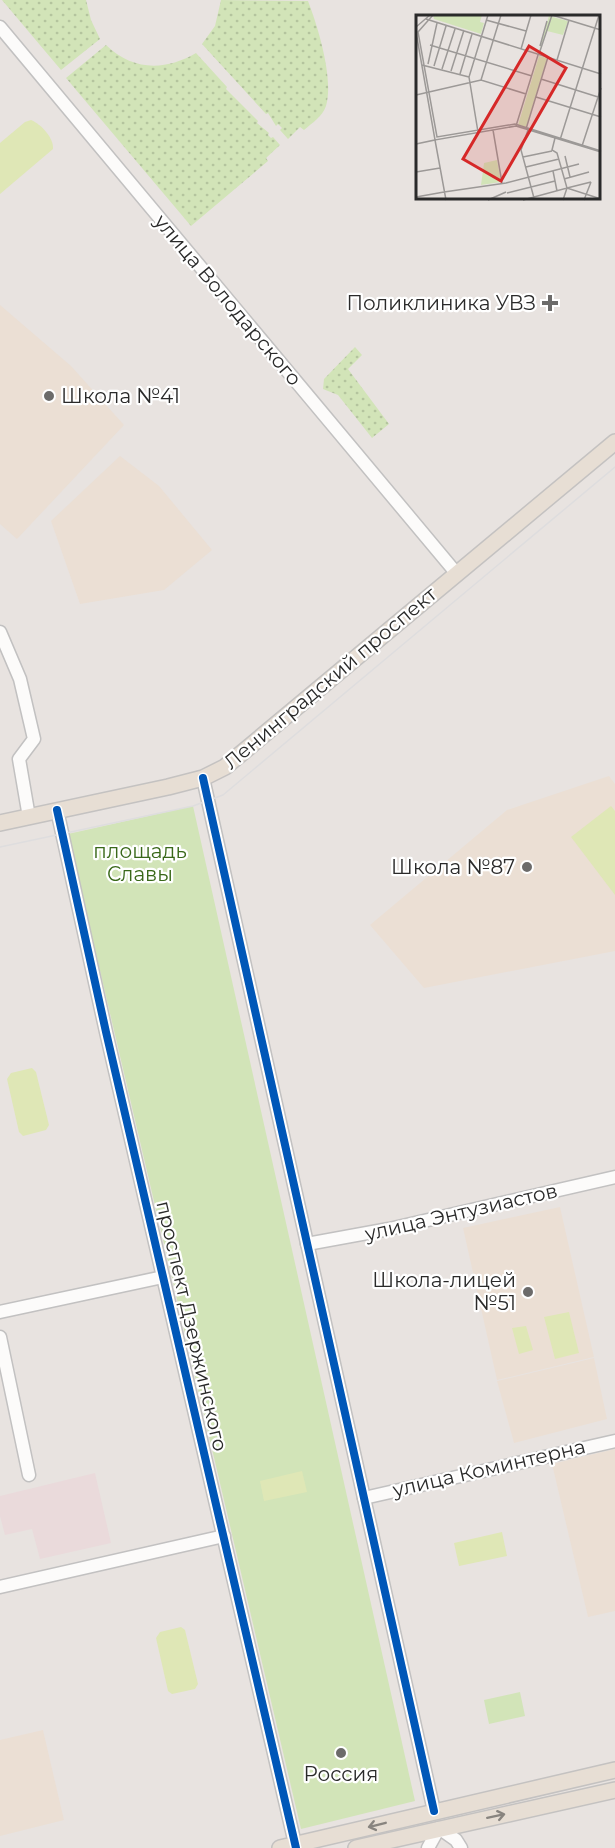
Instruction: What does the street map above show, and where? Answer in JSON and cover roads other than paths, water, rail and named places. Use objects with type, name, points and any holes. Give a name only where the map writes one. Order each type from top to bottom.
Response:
[{"type":"main road","name":"Ленинградский проспект","points":[[0,823],[203,778],[225,767],[615,442]]},
{"type":"main road","points":[[280,1848],[615,1770]]},
{"type":"main road","points":[[356,1848],[615,1790]]},
{"type":"main road","points":[[434,1811],[438,1828]]},
{"type":"street","name":"улица Володарского","points":[[0,27],[457,574]]},
{"type":"street","points":[[0,632],[20,679],[34,739],[19,759],[29,816]]},
{"type":"street","points":[[203,778],[434,1811]]},
{"type":"street","name":"проспект Дзержинского","points":[[57,810],[296,1846]]},
{"type":"street","name":"улица Энтузиастов","points":[[307,1244],[389,1229],[615,1177]]},
{"type":"street","points":[[0,1312],[163,1277]]},
{"type":"street","points":[[0,1337],[29,1475]]},
{"type":"street","name":"улица Коминтерна","points":[[364,1498],[615,1441]]},
{"type":"street","points":[[0,1587],[224,1536]]},
{"type":"street","points":[[428,1848],[438,1828],[456,1840],[460,1848]]},
{"type":"tram line","points":[[0,847],[193,806],[223,795],[615,467]]},
{"type":"place","name":"Поликлиника УВЗ","points":[[550,303]]},
{"type":"place","name":"Школа №41","points":[[49,396]]},
{"type":"place","name":"Школа №87","points":[[527,867]]},
{"type":"place","name":"Школа-лицей №51","points":[[528,1292]]},
{"type":"place","name":"Россия","points":[[341,1753]]},
{"type":"park label","name":"площадь Славы","points":[[140,862]]}]
